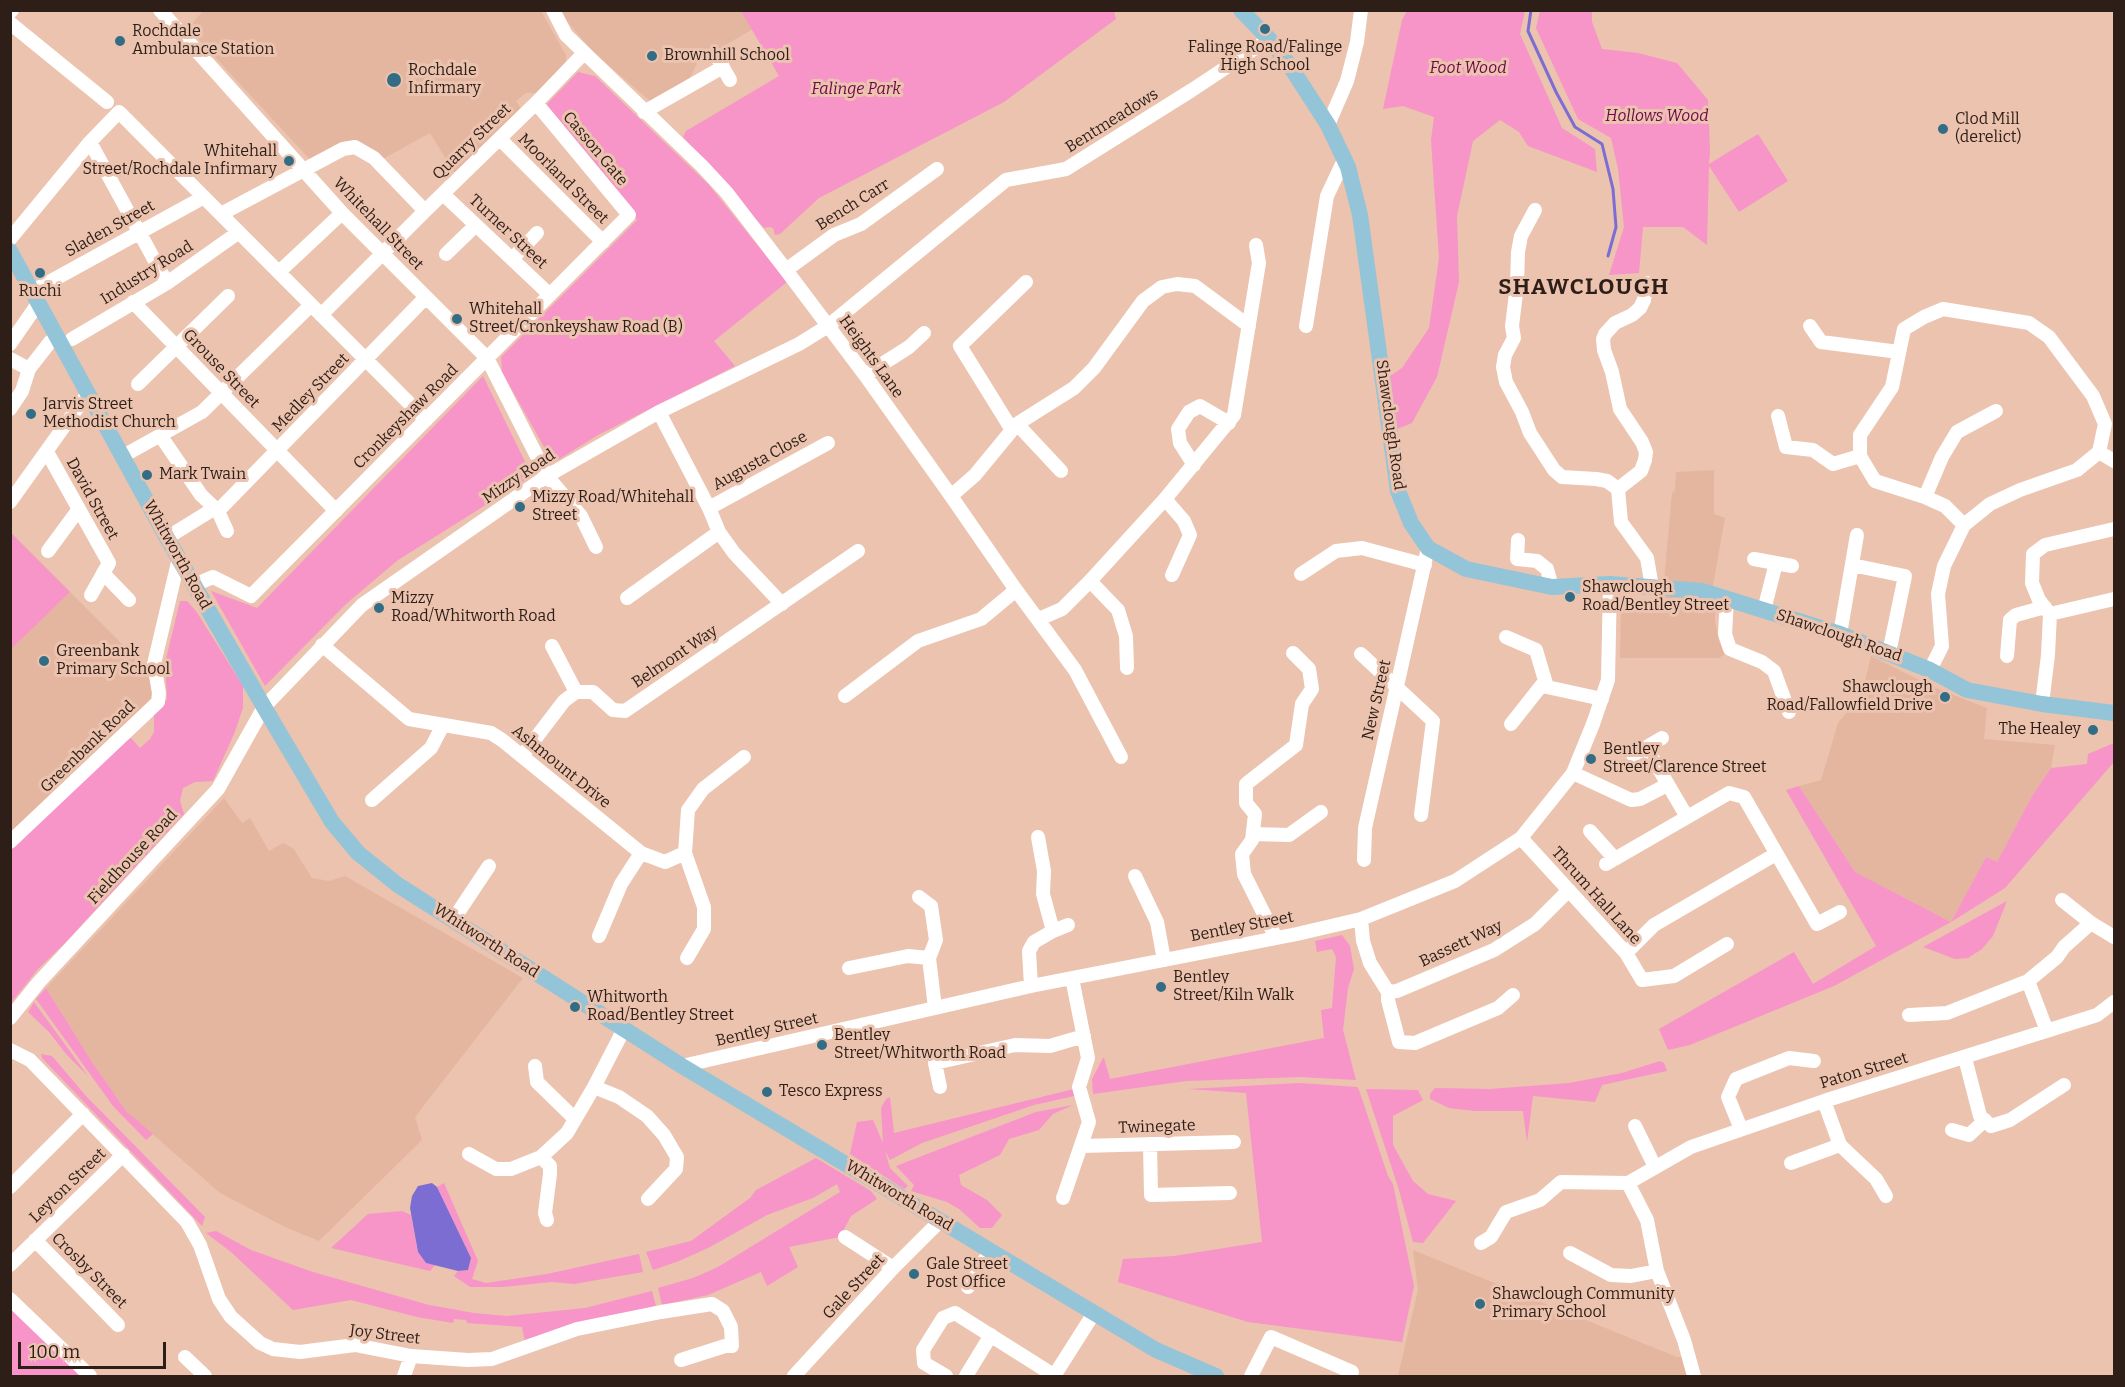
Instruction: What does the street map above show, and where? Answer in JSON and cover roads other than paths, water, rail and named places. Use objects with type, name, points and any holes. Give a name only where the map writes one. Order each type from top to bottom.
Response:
[{"type":"main road","name":"Shawclough Road","points":[[1241,10],[1269,39],[1290,66],[1328,125],[1344,160],[1360,215],[1398,491],[1411,523],[1428,548],[1466,569],[1552,587],[1610,584],[1702,591],[1840,634],[1930,670],[1967,690],[2042,704],[2114,712]]},
{"type":"main road","name":"Whitworth Road","points":[[12,259],[36,297],[194,585],[264,707],[332,822],[358,853],[398,885],[682,1066],[1156,1350],[1216,1377]]},
{"type":"street","name":"Whitehall Street","points":[[160,10],[342,213],[487,358],[547,476],[581,516],[596,547]]},
{"type":"street","name":"Heights Lane","points":[[553,10],[566,35],[727,193],[786,270],[865,375],[1075,670],[1121,756]]},
{"type":"street","points":[[1328,125],[1347,81],[1357,42],[1361,10]]},
{"type":"street","points":[[10,23],[107,102]]},
{"type":"street","name":"Bentmeadows","points":[[828,326],[1006,180],[1066,169],[1269,39]]},
{"type":"street","name":"Quarry Street","points":[[321,315],[536,104],[584,53]]},
{"type":"street","points":[[644,112],[720,62],[730,80]]},
{"type":"street","name":"Casson Gate","points":[[536,104],[629,215]]},
{"type":"street","points":[[10,239],[90,142],[118,112],[426,420]]},
{"type":"street","name":"Moorland Street","points":[[500,139],[603,242]]},
{"type":"street","points":[[90,142],[167,283]]},
{"type":"street","points":[[221,214],[344,149],[355,147],[369,154],[425,211]]},
{"type":"street","points":[[1306,326],[1327,196],[1344,160]]},
{"type":"street","name":"Bench Carr","points":[[786,270],[834,235],[861,224],[937,169]]},
{"type":"street","name":"Turner Street","points":[[443,194],[550,295]]},
{"type":"street","name":"Sladen Street","points":[[36,297],[139,233],[204,197]]},
{"type":"street","points":[[1535,210],[1521,236],[1518,252],[1512,326],[1520,339],[1505,355],[1503,367],[1506,382],[1530,433],[1554,470],[1562,477],[1607,481],[1618,489],[1621,522],[1647,558],[1652,587]]},
{"type":"street","points":[[279,272],[342,213]]},
{"type":"street","name":"Cronkeyshaw Road","points":[[194,585],[213,577],[251,596],[629,215]]},
{"type":"street","points":[[446,254],[476,225]]},
{"type":"street","name":"Industry Road","points":[[72,339],[167,283],[239,232]]},
{"type":"street","points":[[512,259],[537,233]]},
{"type":"street","points":[[1039,619],[1062,609],[1089,581],[1165,499],[1234,415],[1259,263],[1256,245]]},
{"type":"street","points":[[1026,282],[960,346],[1015,427],[1061,471]]},
{"type":"street","points":[[1618,489],[1641,471],[1646,452],[1620,409],[1612,372],[1599,332],[1632,315],[1640,308],[1647,282]]},
{"type":"street","points":[[951,496],[975,475],[1015,427],[1074,388],[1094,368],[1143,301],[1162,288],[1177,284],[1194,286],[1249,326]]},
{"type":"street","points":[[138,384],[228,296]]},
{"type":"street","points":[[10,344],[36,297]]},
{"type":"street","name":"Medley Street","points":[[173,534],[217,510],[426,297]]},
{"type":"street","name":"Grouse Street","points":[[133,302],[336,511]]},
{"type":"street","points":[[123,456],[202,412],[311,304]]},
{"type":"street","points":[[1930,670],[1942,646],[1938,594],[1942,575],[1945,563],[1964,525],[1990,504],[2020,490],[2078,470],[2099,452],[2105,424],[2093,396],[2049,337],[2029,323],[1943,309],[1904,329],[1892,387],[1860,435],[1860,456],[1875,482],[1925,497],[1945,506],[1964,525]]},
{"type":"street","name":"Mizzy Road","points":[[264,707],[362,605],[547,476],[659,412],[799,344],[828,326]]},
{"type":"street","points":[[1810,326],[1821,342],[1899,352]]},
{"type":"street","points":[[865,375],[909,346],[924,333]]},
{"type":"street","points":[[10,409],[22,390],[29,369],[50,342]]},
{"type":"street","points":[[10,359],[29,369]]},
{"type":"street","points":[[10,502],[88,393]]},
{"type":"street","points":[[1194,465],[1180,443],[1178,429],[1189,412],[1200,406],[1229,423]]},
{"type":"street","points":[[1925,497],[1942,457],[1957,432],[1996,411]]},
{"type":"street","name":"Augusta Close","points":[[659,412],[719,532],[734,553],[782,604]]},
{"type":"street","points":[[1778,416],[1785,447],[1813,450],[1833,464],[1860,456]]},
{"type":"street","points":[[160,435],[201,495],[217,510],[227,531]]},
{"type":"street","name":"Augusta Close","points":[[709,508],[828,443]]},
{"type":"street","name":"David Street","points":[[46,452],[79,509],[106,568],[129,600]]},
{"type":"street","points":[[2099,452],[2115,461]]},
{"type":"street","points":[[1165,499],[1184,520],[1190,535],[1172,575]]},
{"type":"street","points":[[48,551],[79,509]]},
{"type":"street","points":[[2042,704],[2048,655],[2048,611],[2039,600],[2032,583],[2034,554],[2045,545],[2115,529]]},
{"type":"street","points":[[627,598],[719,532]]},
{"type":"street","points":[[1840,634],[1857,534]]},
{"type":"street","points":[[1518,540],[1517,559],[1537,561],[1548,569],[1552,587]]},
{"type":"street","points":[[1301,574],[1336,551],[1362,548],[1425,565]]},
{"type":"street","name":"New Street","points":[[1364,860],[1365,828],[1428,548]]},
{"type":"street","name":"Belmont Way","points":[[576,692],[593,692],[613,711],[626,711],[858,551]]},
{"type":"street","name":"Greenbank Road","points":[[10,842],[158,702],[159,693],[154,664],[179,558]]},
{"type":"street","points":[[1755,559],[1792,566]]},
{"type":"street","points":[[1764,610],[1776,563]]},
{"type":"street","points":[[1852,565],[1905,576],[1889,653]]},
{"type":"street","points":[[91,595],[106,568]]},
{"type":"street","points":[[1089,581],[1118,610],[1126,636],[1126,668]]},
{"type":"street","name":"Bentley Street","points":[[682,1066],[1031,986],[1276,938],[1360,919],[1455,881],[1521,838],[1573,773],[1608,680],[1610,584]]},
{"type":"street","points":[[845,696],[918,641],[981,619],[1016,590]]},
{"type":"street","points":[[1727,599],[1725,634],[1730,649],[1762,662],[1774,671],[1789,712]]},
{"type":"street","points":[[2007,656],[2010,620],[2016,615],[2114,599]]},
{"type":"street","points":[[1506,637],[1536,650],[1547,687],[1602,699]]},
{"type":"street","name":"Ashmount Drive","points":[[322,645],[409,719],[491,733],[641,854],[666,862],[685,853]]},
{"type":"street","points":[[522,756],[564,701],[576,692],[552,646]]},
{"type":"street","points":[[1276,938],[1244,874],[1242,854],[1252,840],[1255,814],[1246,803],[1246,784],[1296,745],[1302,704],[1312,689],[1309,669],[1293,653]]},
{"type":"street","points":[[1361,654],[1433,721],[1421,814]]},
{"type":"street","points":[[1511,724],[1545,681]]},
{"type":"street","name":"Fieldhouse Road","points":[[10,1018],[39,982],[218,789],[264,707]]},
{"type":"street","points":[[372,800],[431,748],[443,725]]},
{"type":"street","points":[[1633,755],[1662,738]]},
{"type":"street","points":[[1646,747],[1686,817]]},
{"type":"street","points":[[687,958],[704,929],[704,908],[685,853],[688,810],[703,789],[744,757]]},
{"type":"street","points":[[1573,773],[1631,800],[1640,799],[1667,784]]},
{"type":"street","points":[[1590,831],[1611,861],[1729,793],[1744,797],[1818,924],[1840,912]]},
{"type":"street","points":[[1253,834],[1289,835],[1321,812]]},
{"type":"street","points":[[1038,837],[1035,856],[1044,871],[1043,894],[1053,931]]},
{"type":"street","name":"Thrum Hall Lane","points":[[1521,838],[1626,953],[1642,980],[1674,976],[1727,944]]},
{"type":"street","points":[[599,936],[621,884],[641,854]]},
{"type":"street","points":[[1626,953],[1654,925],[1776,854]]},
{"type":"street","points":[[453,920],[489,866]]},
{"type":"street","points":[[1135,876],[1158,922],[1164,960]]},
{"type":"street","name":"Bassett Way","points":[[1388,992],[1397,991],[1494,950],[1535,924],[1569,890]]},
{"type":"street","points":[[919,897],[931,906],[936,940],[929,958],[935,1008]]},
{"type":"street","points":[[2062,900],[2091,923],[2115,937]]},
{"type":"street","points":[[1360,919],[1363,941],[1370,963],[1388,992],[1399,1042],[1415,1043],[1498,1008],[1513,995]]},
{"type":"street","points":[[1910,1015],[1947,1013],[2028,981],[2057,957],[2064,947],[2091,923]]},
{"type":"street","points":[[1031,986],[1028,961],[1029,951],[1034,942],[1043,935],[1068,925]]},
{"type":"street","points":[[849,968],[908,956],[929,958]]},
{"type":"street","points":[[1063,1198],[1089,1122],[1079,1088],[1088,1058],[1072,978]]},
{"type":"street","points":[[2028,981],[2047,1031]]},
{"type":"street","name":"Paton Street","points":[[1628,1183],[1691,1147],[1824,1101],[2097,1015],[2115,1002]]},
{"type":"street","points":[[469,1154],[496,1169],[511,1169],[541,1156],[567,1133],[624,1029]]},
{"type":"street","points":[[940,1087],[935,1063],[1015,1045],[1050,1046],[1084,1036]]},
{"type":"street","name":"Joy Street","points":[[10,1050],[30,1060],[187,1222],[200,1245],[219,1299],[231,1317],[260,1343],[273,1348],[300,1352],[355,1345],[411,1356],[468,1360],[492,1359],[577,1329],[712,1304],[723,1311],[731,1327],[732,1346],[725,1346],[681,1360]]},
{"type":"street","points":[[1741,1130],[1728,1097],[1736,1079],[1789,1058],[1814,1061]]},
{"type":"street","points":[[1965,1058],[1980,1116],[1991,1126],[2010,1120],[2058,1089],[2060,1106]]},
{"type":"street","points":[[535,1066],[537,1082],[575,1119]]},
{"type":"street","points":[[594,1087],[619,1097],[647,1116],[664,1135],[677,1157],[676,1169],[648,1199]]},
{"type":"street","points":[[1824,1101],[1840,1145],[1876,1179],[1886,1197]]},
{"type":"street","points":[[10,1187],[83,1114]]},
{"type":"street","points":[[1952,1130],[1970,1135],[1985,1120]]},
{"type":"street","points":[[1635,1126],[1655,1167]]},
{"type":"street","name":"Twinegate","points":[[1081,1146],[1234,1142]]},
{"type":"street","points":[[1150,1144],[1151,1195],[1230,1193]]},
{"type":"street","points":[[1791,1163],[1840,1145]]},
{"type":"street","name":"Leyton Street","points":[[10,1265],[123,1155]]},
{"type":"street","points":[[541,1156],[550,1166],[545,1214],[547,1220]]},
{"type":"street","points":[[1490,1241],[1506,1212],[1540,1200],[1561,1182],[1628,1183],[1647,1220],[1657,1271],[1684,1340],[1694,1377]]},
{"type":"street","name":"Gale Street","points":[[794,1377],[893,1268],[940,1221]]},
{"type":"street","points":[[845,1237],[893,1268]]},
{"type":"street","name":"Crosby Street","points":[[35,1240],[118,1325]]},
{"type":"street","points":[[968,1287],[990,1251]]},
{"type":"street","points":[[1570,1254],[1611,1275],[1631,1276],[1657,1271]]},
{"type":"street","points":[[10,1299],[90,1377]]},
{"type":"street","points":[[946,1377],[924,1363],[923,1350],[943,1318],[955,1313],[1055,1376],[1094,1313]]},
{"type":"street","points":[[966,1377],[991,1335]]},
{"type":"street","points":[[1251,1377],[1271,1337],[1352,1372],[1350,1377]]},
{"type":"street","points":[[404,1377],[411,1356]]},
{"type":"street","points":[[185,1357],[205,1377]]},
{"type":"waterway","points":[[1531,10],[1528,31],[1556,92],[1575,127],[1602,144],[1613,189],[1616,227],[1608,256]]},
{"type":"place","name":"Falinge Road/Falinge High School","points":[[1265,29]]},
{"type":"place","name":"Rochdale Ambulance Station","points":[[120,41]]},
{"type":"place","name":"Brownhill School","points":[[652,56]]},
{"type":"place","name":"Rochdale Infirmary","points":[[394,80]]},
{"type":"place","name":"Clod Mill (derelict)","points":[[1943,129]]},
{"type":"place","name":"Whitehall Street/Rochdale Infirmary","points":[[289,161]]},
{"type":"place","name":"Ruchi","points":[[40,273]]},
{"type":"place","name":"Whitehall Street/Cronkeyshaw Road (B)","points":[[457,319]]},
{"type":"place","name":"Jarvis Street Methodist Church","points":[[31,414]]},
{"type":"place","name":"Mark Twain","points":[[147,475]]},
{"type":"place","name":"Mizzy Road/Whitehall Street","points":[[520,507]]},
{"type":"place","name":"Shawclough Road/Bentley Street","points":[[1570,597]]},
{"type":"place","name":"Mizzy Road/Whitworth Road","points":[[379,608]]},
{"type":"place","name":"Greenbank Primary School","points":[[44,661]]},
{"type":"place","name":"Shawclough Road/Fallowfield Drive","points":[[1945,697]]},
{"type":"place","name":"The Healey","points":[[2093,730]]},
{"type":"place","name":"Bentley Street/Clarence Street","points":[[1591,759]]},
{"type":"place","name":"Bentley Street/Kiln Walk","points":[[1161,987]]},
{"type":"place","name":"Whitworth Road/Bentley Street","points":[[575,1007]]},
{"type":"place","name":"Bentley Street/Whitworth Road","points":[[822,1045]]},
{"type":"place","name":"Tesco Express","points":[[767,1092]]},
{"type":"place","name":"Gale Street Post Office","points":[[914,1274]]},
{"type":"place","name":"Shawclough Community Primary School","points":[[1480,1304]]},
{"type":"district","name":"SHAWCLOUGH","points":[[1584,288]]},
{"type":"park label","name":"Foot Wood","points":[[1468,69]]},
{"type":"park label","name":"Falinge Park","points":[[856,90]]},
{"type":"park label","name":"Hollows Wood","points":[[1657,117]]}]
